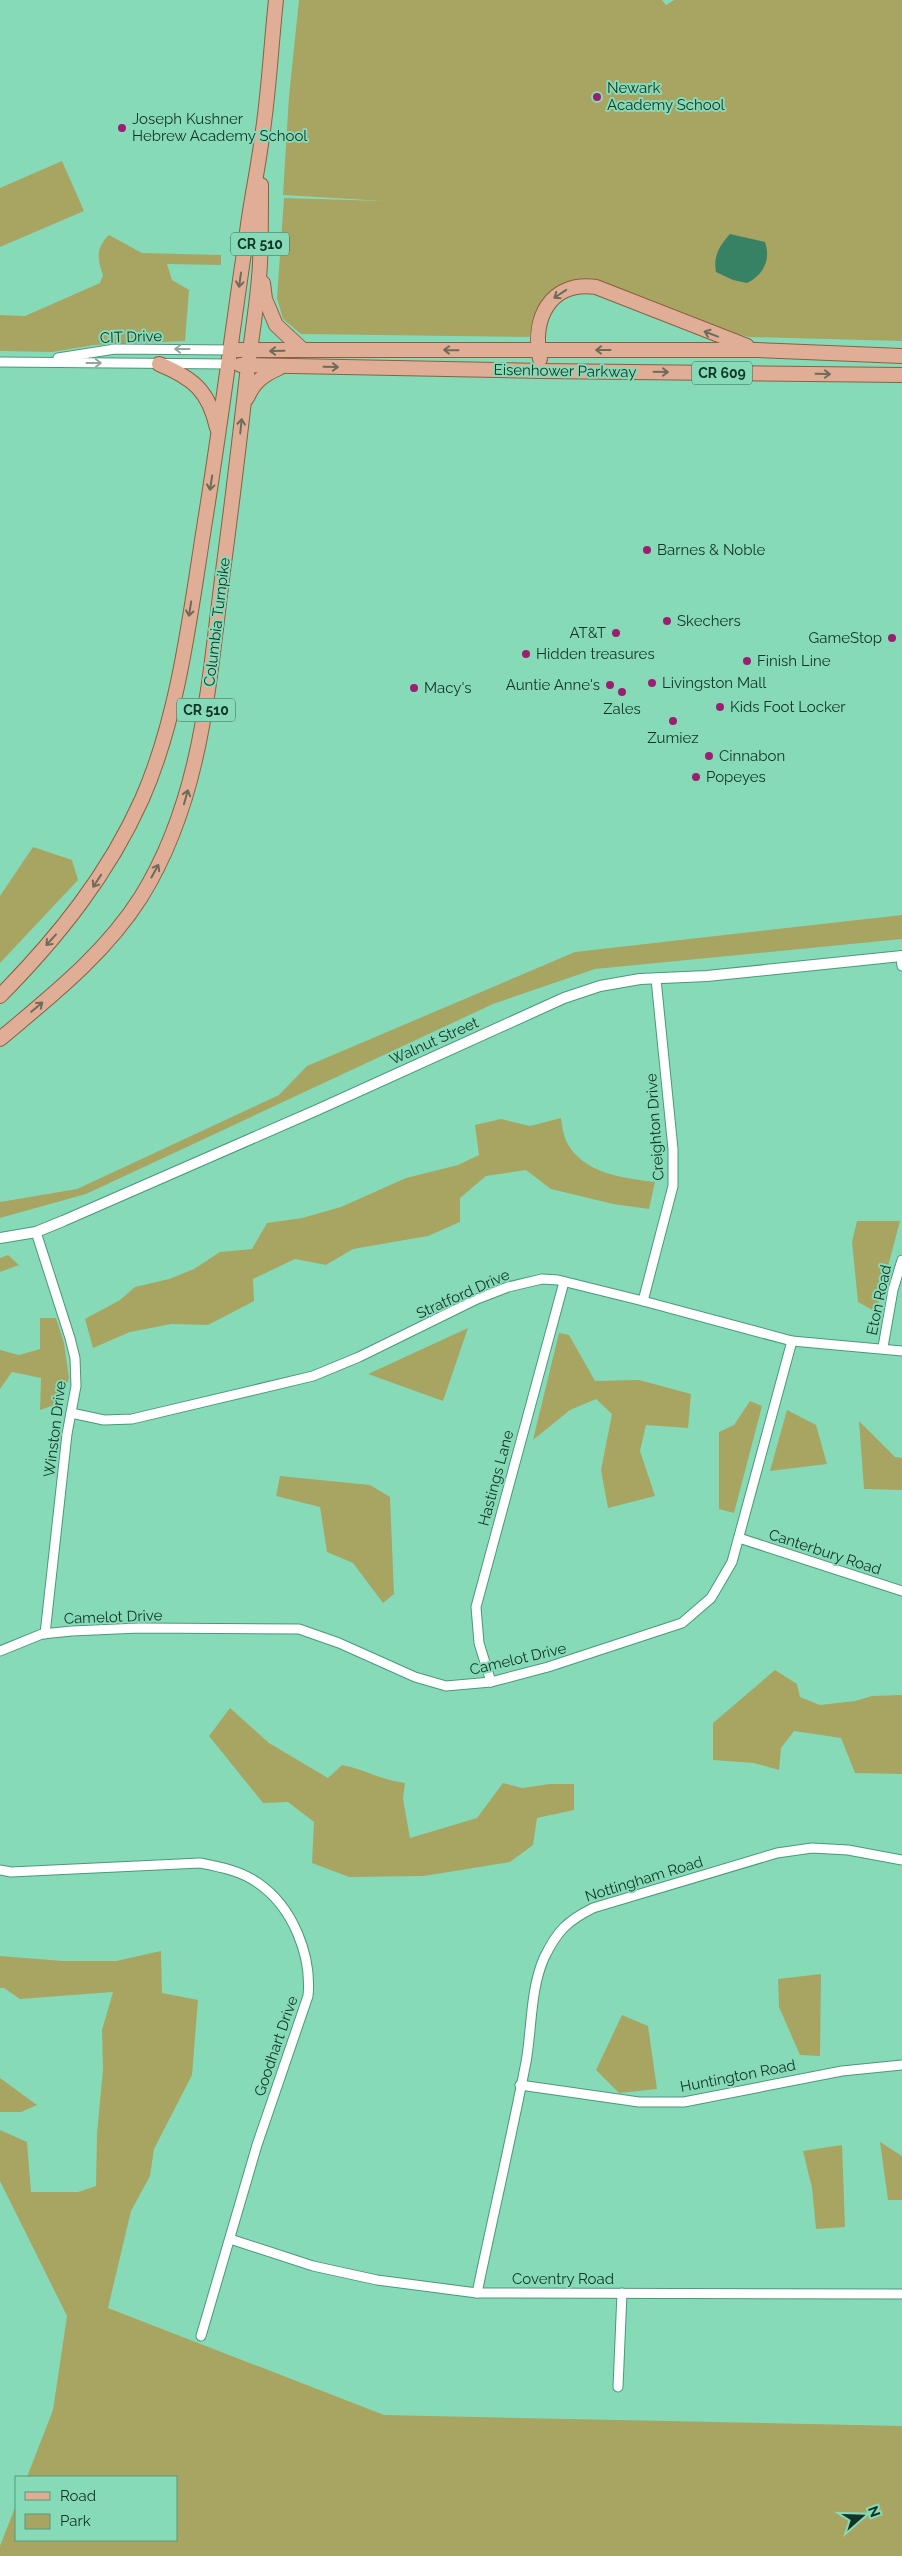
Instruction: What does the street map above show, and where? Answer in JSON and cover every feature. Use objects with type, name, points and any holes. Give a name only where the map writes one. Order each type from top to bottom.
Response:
[{"type":"main road","name":"Columbia Turnpike","points":[[0,996],[68,922],[99,879],[125,833],[158,758],[189,616],[219,435],[262,137],[276,0]]},
{"type":"main road","name":"Columbia Turnpike","points":[[0,1039],[59,989],[112,937],[140,898],[161,860],[183,809],[196,764],[206,706],[260,265],[262,137]]},
{"type":"main road","points":[[260,265],[265,299],[276,325],[303,350]]},
{"type":"main road","points":[[542,371],[538,350],[538,327],[545,308],[558,294],[586,286],[596,287],[687,325],[757,350]]},
{"type":"main road","name":"Eisenhower Parkway","points":[[249,358],[303,350],[757,350],[902,356]]},
{"type":"main road","name":"Eisenhower Parkway","points":[[230,357],[249,358],[282,366],[542,371],[902,374]]},
{"type":"main road","points":[[159,364],[183,374],[200,388],[214,411],[219,435]]},
{"type":"main road","points":[[243,405],[251,387],[262,376],[282,366]]},
{"type":"street","name":"CIT Drive","points":[[33,363],[115,349],[230,357]]},
{"type":"street","name":"CIT Drive","points":[[0,362],[159,364],[230,357]]},
{"type":"street","name":"Walnut Street","points":[[0,1238],[36,1232],[317,1110],[564,998],[600,986],[656,978],[707,976],[902,960]]},
{"type":"street","name":"Creighton Drive","points":[[643,1301],[673,1186],[673,1149],[656,978]]},
{"type":"street","name":"Winston Drive","points":[[36,1232],[75,1358],[76,1386],[71,1413],[45,1634]]},
{"type":"street","name":"Eton Road","points":[[883,1347],[893,1290],[902,1260]]},
{"type":"street","name":"Stratford Drive","points":[[71,1413],[104,1420],[132,1419],[313,1376],[359,1357],[508,1287],[542,1279],[564,1282],[643,1301],[792,1341],[883,1347],[902,1351]]},
{"type":"street","name":"Hastings Lane","points":[[492,1682],[479,1643],[476,1622],[478,1600],[564,1282]]},
{"type":"street","name":"Camelot Drive","points":[[0,1651],[45,1634],[140,1628],[299,1629],[339,1642],[415,1677],[446,1686],[492,1682],[608,1649],[682,1623],[711,1598],[722,1582],[739,1538],[792,1341]]},
{"type":"street","name":"Canterbury Road","points":[[739,1538],[902,1591]]},
{"type":"street","name":"Nottingham Road","points":[[477,2293],[526,2063],[536,1985],[543,1960],[553,1941],[570,1919],[593,1908],[777,1853],[812,1848],[848,1850],[902,1860]]},
{"type":"street","name":"Goodhart Drive","points":[[0,1870],[11,1872],[200,1863],[230,1869],[258,1883],[283,1910],[302,1942],[310,1982],[308,1996],[257,2145],[201,2336]]},
{"type":"street","name":"Huntington Road","points":[[520,2085],[639,2102],[684,2102],[842,2071],[902,2065]]},
{"type":"street","name":"Coventry Road","points":[[230,2239],[313,2266],[377,2280],[477,2293],[902,2294]]},
{"type":"street","points":[[618,2387],[622,2293]]},
{"type":"green space","name":"Newark Academy School","points":[[299,0],[662,0],[666,5],[674,0],[902,0],[902,341],[749,337],[708,326],[599,281],[554,289],[529,337],[301,334],[283,319],[277,298],[284,198],[384,201],[283,195],[289,96]]},
{"type":"green space","points":[[62,161],[84,211],[0,247],[0,188]]},
{"type":"green space","points":[[109,235],[142,253],[221,255],[221,265],[167,264],[172,280],[189,290],[185,341],[94,345],[52,352],[0,351],[0,315],[25,316],[100,283],[103,275],[99,253],[102,244]]},
{"type":"green space","points":[[33,847],[72,860],[78,880],[0,963],[0,896]]},
{"type":"green space","points":[[902,915],[902,939],[595,969],[493,1004],[86,1194],[0,1218],[0,1202],[77,1189],[279,1095],[307,1066],[575,952]]},
{"type":"green space","points":[[561,1118],[566,1141],[573,1152],[583,1161],[617,1176],[655,1182],[649,1209],[613,1204],[551,1189],[526,1170],[486,1176],[460,1198],[460,1222],[428,1236],[353,1249],[326,1265],[295,1259],[253,1279],[254,1301],[208,1325],[171,1324],[130,1332],[93,1348],[85,1319],[120,1300],[135,1287],[169,1279],[194,1269],[220,1252],[252,1249],[267,1223],[302,1218],[341,1207],[406,1178],[458,1165],[479,1155],[475,1125],[501,1119],[530,1126]]},
{"type":"green space","points":[[857,1221],[900,1221],[876,1312],[858,1302],[852,1242]]},
{"type":"green space","points":[[8,1255],[19,1265],[0,1272],[0,1258]]},
{"type":"green space","points":[[40,1318],[56,1318],[64,1343],[69,1378],[60,1403],[40,1410],[41,1378],[12,1372],[0,1389],[0,1350],[19,1355],[40,1349]]},
{"type":"green space","points":[[468,1328],[443,1401],[368,1374]]},
{"type":"green space","points":[[559,1333],[569,1335],[595,1381],[639,1380],[691,1394],[688,1428],[646,1425],[640,1451],[655,1496],[608,1508],[601,1470],[612,1414],[596,1399],[570,1410],[533,1440]]},
{"type":"green space","points":[[750,1401],[762,1406],[734,1513],[719,1509],[719,1432],[734,1425]]},
{"type":"green space","points":[[787,1410],[816,1425],[827,1464],[770,1471]]},
{"type":"green space","points":[[859,1421],[895,1457],[902,1458],[902,1490],[864,1489]]},
{"type":"green space","points":[[280,1476],[370,1485],[390,1497],[394,1594],[383,1603],[353,1563],[327,1552],[320,1507],[276,1496]]},
{"type":"green space","points":[[775,1670],[797,1684],[800,1697],[820,1705],[855,1701],[872,1696],[902,1695],[902,1774],[855,1773],[841,1738],[794,1731],[781,1748],[779,1770],[754,1763],[713,1760],[713,1723]]},
{"type":"green space","points":[[230,1708],[269,1743],[328,1778],[342,1765],[389,1780],[405,1783],[403,1799],[410,1838],[477,1818],[503,1783],[522,1788],[550,1784],[574,1784],[574,1810],[537,1818],[533,1845],[510,1862],[424,1876],[349,1877],[312,1863],[314,1822],[288,1802],[263,1803],[209,1736]]},
{"type":"green space","points":[[161,1951],[162,1993],[198,2000],[192,2075],[154,2149],[150,2176],[131,2211],[108,2308],[384,2415],[902,2426],[902,2556],[0,2556],[0,2546],[15,2508],[15,2541],[178,2541],[178,2476],[27,2476],[53,2410],[67,2316],[0,2181],[0,2130],[27,2142],[31,2192],[78,2192],[96,2186],[97,2133],[103,2069],[102,2030],[113,1992],[20,1999],[4,1988],[0,1988],[0,1956],[63,1961],[116,1961]]},
{"type":"green space","points":[[821,1974],[820,2056],[800,2055],[779,2007],[778,1979]]},
{"type":"green space","points":[[622,2015],[648,2026],[657,2089],[619,2093],[596,2070]]},
{"type":"green space","points":[[0,2078],[37,2105],[21,2112],[0,2112]]},
{"type":"green space","points":[[880,2142],[902,2156],[902,2200],[888,2200]]},
{"type":"green space","points":[[842,2145],[845,2227],[816,2229],[812,2188],[803,2151]]},
{"type":"shaded area","points":[[730,234],[765,242],[767,255],[765,266],[758,275],[747,283],[733,280],[716,272],[715,261],[718,252]]},
{"type":"place","name":"Newark Academy School","points":[[597,97]]},
{"type":"place","name":"Joseph Kushner Hebrew Academy School","points":[[122,128]]},
{"type":"place","name":"Barnes & Noble","points":[[647,550]]},
{"type":"place","name":"Skechers","points":[[667,621]]},
{"type":"place","name":"AT&T","points":[[616,633]]},
{"type":"place","name":"GameStop","points":[[892,638]]},
{"type":"place","name":"Hidden treasures","points":[[526,654]]},
{"type":"place","name":"Finish Line","points":[[747,661]]},
{"type":"place","name":"Livingston Mall","points":[[652,683]]},
{"type":"place","name":"Auntie Anne's","points":[[610,685]]},
{"type":"place","name":"Macy's","points":[[414,688]]},
{"type":"place","name":"Zales","points":[[622,692]]},
{"type":"place","name":"Kids Foot Locker","points":[[720,707]]},
{"type":"place","name":"Zumiez","points":[[673,721]]},
{"type":"place","name":"Cinnabon","points":[[709,756]]},
{"type":"place","name":"Popeyes","points":[[696,777]]}]
